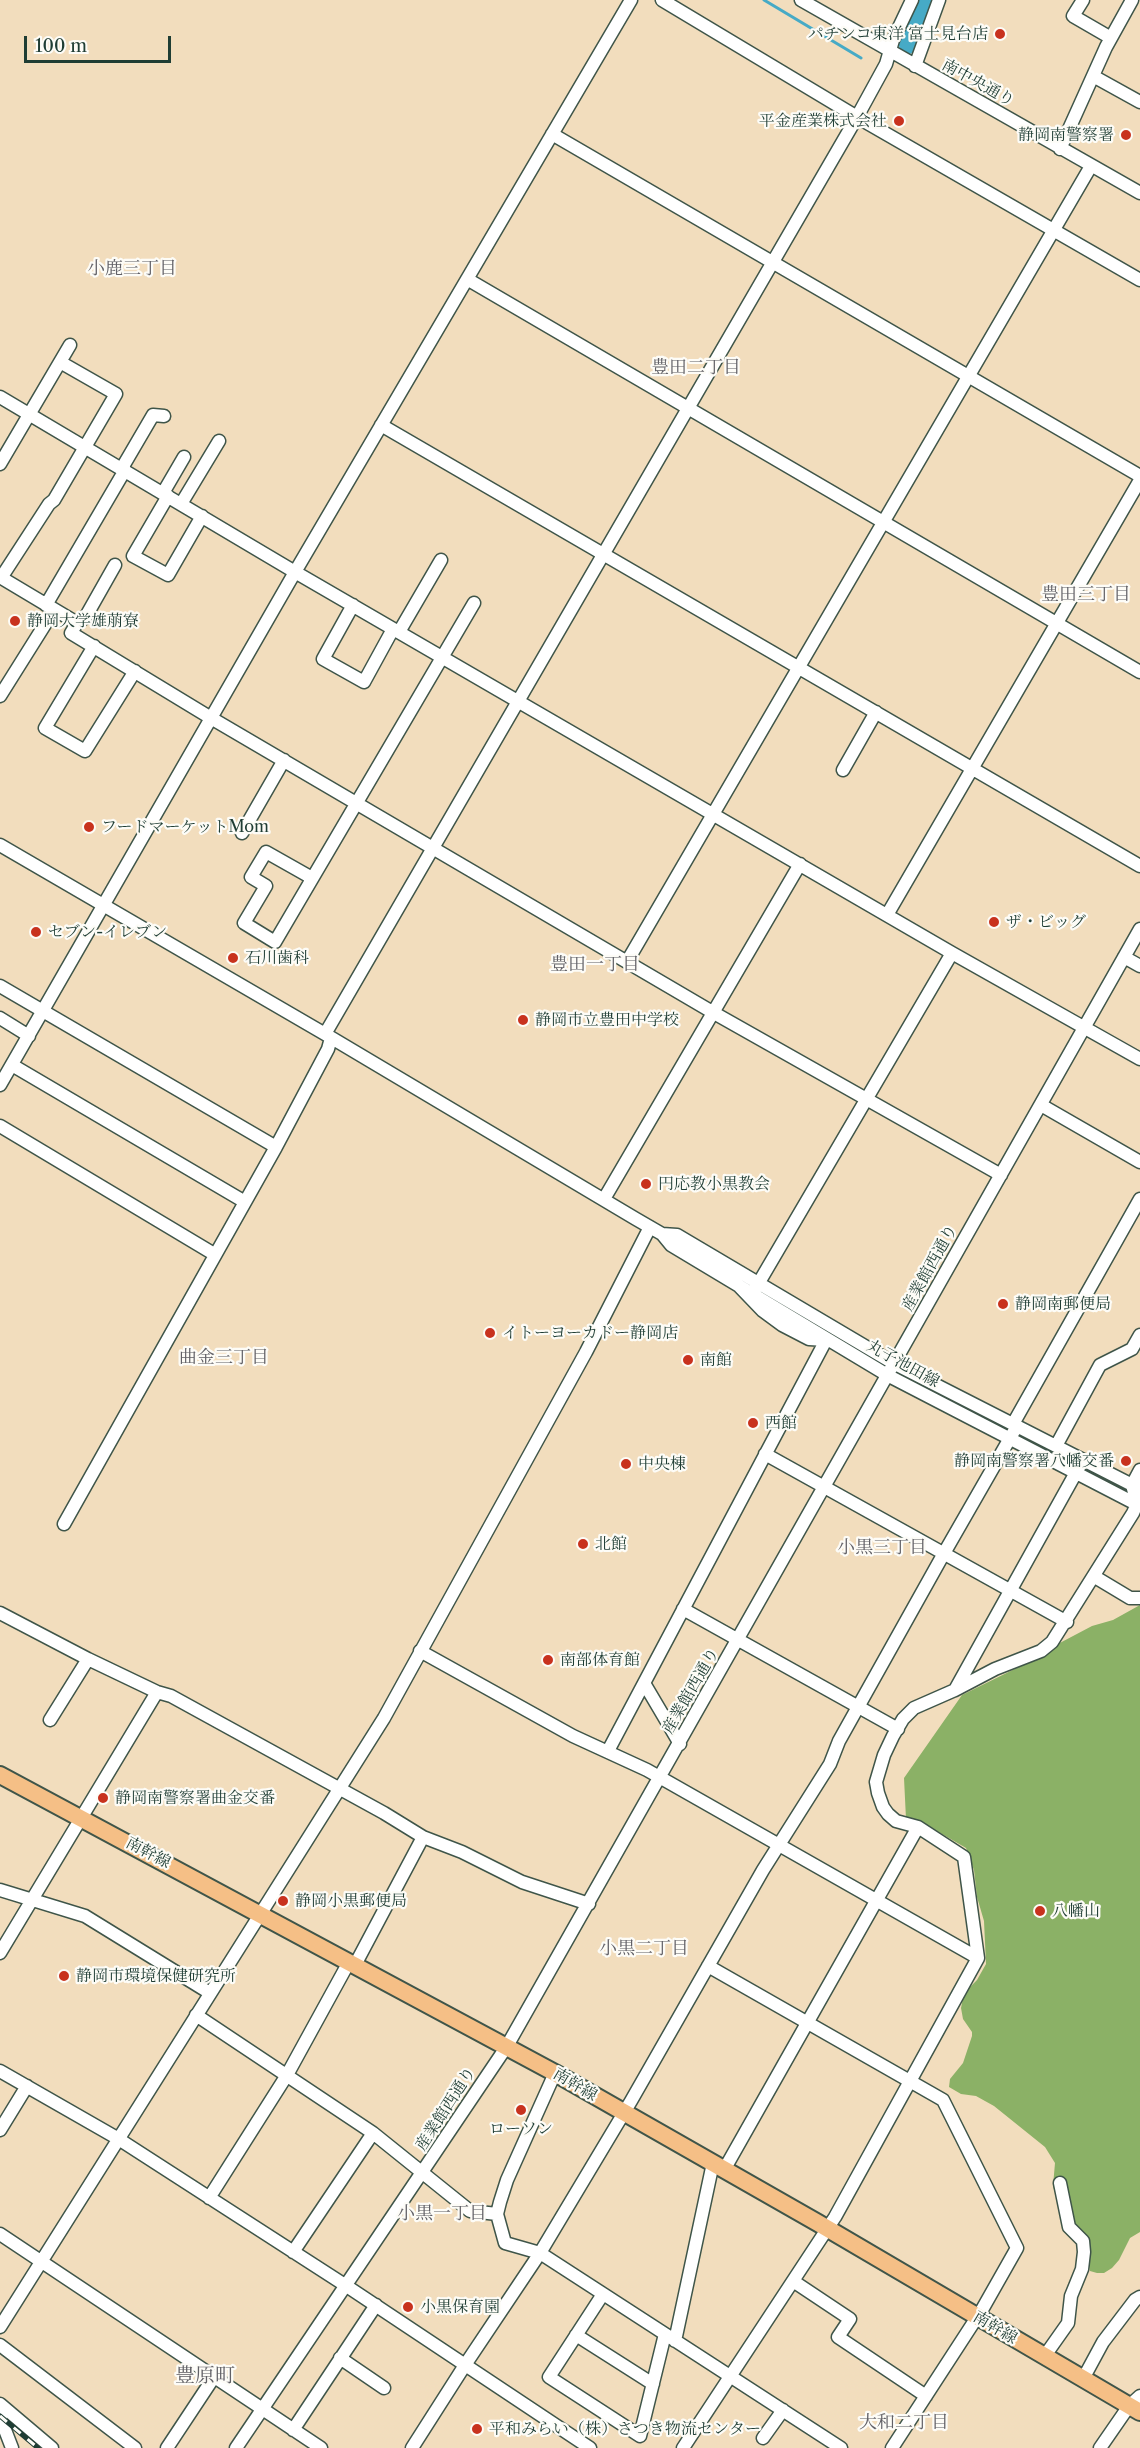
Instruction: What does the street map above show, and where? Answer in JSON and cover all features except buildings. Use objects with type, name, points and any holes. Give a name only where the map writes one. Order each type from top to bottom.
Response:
[{"type":"main road","name":"南幹線","points":[[0,1775],[507,2046],[827,2228],[1044,2357],[1083,2379],[1136,2404]]},
{"type":"street","points":[[0,1085],[295,572],[631,0]]},
{"type":"street","points":[[662,0],[857,117],[1140,280]]},
{"type":"street","name":"南中央通り","points":[[801,0],[1140,193]]},
{"type":"street","points":[[64,1524],[276,1146],[327,1050],[328,1036],[518,701],[775,262],[857,117],[890,52],[912,0]]},
{"type":"street","points":[[915,66],[939,0]]},
{"type":"street","points":[[1083,0],[1073,16],[1111,38]]},
{"type":"street","points":[[1060,148],[1111,38],[1132,0]]},
{"type":"street","points":[[1094,76],[1140,102]]},
{"type":"street","points":[[552,134],[775,262],[1140,478],[886,915]]},
{"type":"street","points":[[628,960],[1091,166]]},
{"type":"street","points":[[467,279],[1140,672]]},
{"type":"street","points":[[0,464],[70,345]]},
{"type":"street","points":[[60,362],[116,394],[54,500],[0,577],[77,623]]},
{"type":"street","points":[[0,398],[886,915],[1140,1059]]},
{"type":"street","points":[[0,696],[153,415],[164,416]]},
{"type":"street","points":[[381,425],[1140,866]]},
{"type":"street","points":[[182,504],[219,441]]},
{"type":"street","points":[[184,457],[133,556],[168,575],[202,516]]},
{"type":"street","points":[[353,605],[322,659],[364,682],[441,560]]},
{"type":"street","points":[[115,565],[85,618],[77,623],[71,633],[211,718],[628,960],[714,1013],[1001,1176]]},
{"type":"street","points":[[312,878],[266,852],[251,877],[267,886],[244,923],[275,942],[474,603]]},
{"type":"street","points":[[94,646],[45,728],[85,752],[135,671]]},
{"type":"street","points":[[843,770],[876,712]]},
{"type":"street","points":[[242,833],[284,760]]},
{"type":"street","name":"丸子池田線","points":[[0,845],[636,1219],[662,1233],[677,1235],[826,1340],[1008,1443],[1076,1473],[1138,1505]]},
{"type":"street","points":[[604,1199],[800,864]]},
{"type":"street","name":"産業館西通り","points":[[236,2448],[345,2285],[424,2173],[507,2046],[896,1364],[1140,929]]},
{"type":"street","points":[[755,1289],[952,952]]},
{"type":"street","points":[[1124,957],[1140,966]]},
{"type":"street","points":[[0,986],[276,1146]]},
{"type":"street","points":[[0,1018],[29,1036]]},
{"type":"street","points":[[12,1065],[245,1202]]},
{"type":"street","points":[[1041,1106],[1140,1162]]},
{"type":"street","points":[[0,1126],[214,1254]]},
{"type":"street","points":[[412,2448],[540,2253],[779,1846],[830,1764],[839,1741],[942,1555],[1008,1443],[1015,1425],[1140,1199]]},
{"type":"street","points":[[0,2327],[117,2138],[384,1718],[586,1352],[650,1227]]},
{"type":"street","name":"丸子池田線","points":[[662,1233],[671,1245],[739,1286],[755,1289],[1136,1487]]},
{"type":"street","points":[[608,1751],[826,1340],[808,1339],[782,1325],[763,1311],[739,1286]]},
{"type":"street","points":[[1056,1446],[1100,1365],[1132,1349],[1140,1335]]},
{"type":"street","points":[[765,1454],[942,1555],[1067,1622]]},
{"type":"street","points":[[955,1690],[1083,1460]]},
{"type":"street","points":[[683,2448],[827,2228],[978,1958],[964,1857],[918,1827],[896,1821],[888,1814],[883,1807],[876,1782],[884,1755],[898,1729],[914,1708],[995,1669],[1041,1650],[1052,1642],[1067,1622],[1138,1505],[1136,1487],[1140,1470]]},
{"type":"street","points":[[1095,1576],[1130,1598],[1140,1598]]},
{"type":"street","points":[[683,1609],[898,1729]]},
{"type":"street","points":[[0,1613],[87,1659],[157,1692],[171,1696],[423,1837],[462,1852],[522,1882],[589,1904]]},
{"type":"street","points":[[420,1651],[573,1736],[660,1778],[978,1958]]},
{"type":"street","points":[[50,1720],[87,1659]]},
{"type":"street","points":[[644,1683],[680,1744]]},
{"type":"street","points":[[0,1953],[157,1692]]},
{"type":"street","points":[[603,2294],[549,2377],[640,2436],[653,2384],[670,2337],[719,2167],[808,2023],[918,1827]]},
{"type":"street","points":[[209,2198],[287,2075],[423,1837]]},
{"type":"street","points":[[0,1890],[85,1916],[210,1993]]},
{"type":"street","points":[[708,1966],[943,2100],[1017,2248],[977,2317],[892,2448]]},
{"type":"street","points":[[196,2015],[373,2133],[470,2211],[497,2214]]},
{"type":"street","points":[[0,2071],[117,2138],[376,2305],[590,2448]]},
{"type":"street","points":[[555,2073],[507,2180],[497,2214],[505,2243],[540,2253],[841,2448]]},
{"type":"street","points":[[0,2130],[27,2086]]},
{"type":"street","points":[[293,2252],[373,2133]]},
{"type":"street","points":[[1044,2357],[1068,2323],[1071,2296],[1082,2269],[1083,2260],[1083,2241],[1069,2227],[1060,2183]]},
{"type":"street","points":[[0,2234],[321,2448]]},
{"type":"street","points":[[793,2281],[850,2319],[838,2337],[926,2396]]},
{"type":"street","points":[[1083,2379],[1103,2343],[1135,2300],[1140,2297]]},
{"type":"street","points":[[293,2430],[376,2305]]},
{"type":"street","points":[[576,2335],[653,2384]]},
{"type":"street","points":[[0,2345],[135,2448]]},
{"type":"street","points":[[340,2358],[384,2388]]},
{"type":"street","points":[[167,2448],[214,2377]]},
{"type":"street","points":[[0,2404],[52,2448]]},
{"type":"street","points":[[1100,2448],[1136,2404]]},
{"type":"street","points":[[764,2438],[783,2410]]},
{"type":"street","points":[[0,2417],[12,2448]]},
{"type":"green space","points":[[1140,1605],[1140,2232],[1130,2238],[1119,2260],[1112,2268],[1104,2273],[1097,2273],[1090,2271],[1087,2253],[1064,2223],[1053,2186],[1055,2163],[1045,2147],[994,2106],[976,2096],[961,2094],[949,2087],[950,2079],[963,2063],[972,2036],[972,2032],[963,2019],[961,2008],[964,1993],[977,1980],[986,1964],[984,1921],[977,1897],[974,1870],[966,1848],[925,1824],[906,1819],[904,1778],[962,1695],[1041,1656],[1056,1645],[1092,1626],[1113,1620]]},
{"type":"waterway","points":[[764,0],[861,58]]},
{"type":"waterway","points":[[908,45],[928,0]]},
{"type":"railway","points":[[0,2416],[38,2448]]},
{"type":"place","name":"パチンコ東洋 富士見台店","points":[[1000,34]]},
{"type":"place","name":"平金産業株式会社","points":[[899,121]]},
{"type":"place","name":"静岡南警察署","points":[[1126,135]]},
{"type":"place","name":"静岡大学雄萠寮","points":[[15,621]]},
{"type":"place","name":"フードマーケットMom","points":[[89,827]]},
{"type":"place","name":"ザ・ビッグ","points":[[994,922]]},
{"type":"place","name":"セブン-イレブン","points":[[36,932]]},
{"type":"place","name":"石川歯科","points":[[233,958]]},
{"type":"place","name":"静岡市立豊田中学校","points":[[523,1020]]},
{"type":"place","name":"円応教小黒教会","points":[[646,1184]]},
{"type":"place","name":"静岡南郵便局","points":[[1003,1304]]},
{"type":"place","name":"イトーヨーカドー静岡店","points":[[490,1333]]},
{"type":"place","name":"南館","points":[[688,1360]]},
{"type":"place","name":"西館","points":[[753,1423]]},
{"type":"place","name":"静岡南警察署八幡交番","points":[[1126,1461]]},
{"type":"place","name":"中央棟","points":[[626,1464]]},
{"type":"place","name":"北館","points":[[583,1544]]},
{"type":"place","name":"南部体育館","points":[[548,1660]]},
{"type":"place","name":"静岡南警察署曲金交番","points":[[103,1798]]},
{"type":"place","name":"静岡小黒郵便局","points":[[283,1901]]},
{"type":"place","name":"八幡山","points":[[1040,1911]]},
{"type":"place","name":"静岡市環境保健研究所","points":[[64,1976]]},
{"type":"place","name":"ローソン","points":[[521,2110]]},
{"type":"place","name":"小黒保育園","points":[[408,2307]]},
{"type":"place","name":"平和みらい（株）さつき物流センター","points":[[477,2429]]},
{"type":"district","name":"小鹿三丁目","points":[[132,269]]},
{"type":"district","name":"豊田二丁目","points":[[696,368]]},
{"type":"district","name":"豊田三丁目","points":[[1086,595]]},
{"type":"district","name":"豊田一丁目","points":[[595,965]]},
{"type":"district","name":"曲金三丁目","points":[[224,1358]]},
{"type":"district","name":"小黒三丁目","points":[[882,1548]]},
{"type":"district","name":"小黒二丁目","points":[[644,1949]]},
{"type":"district","name":"小黒一丁目","points":[[442,2214]]},
{"type":"district","name":"豊原町","points":[[205,2376]]},
{"type":"district","name":"大和二丁目","points":[[904,2423]]}]
